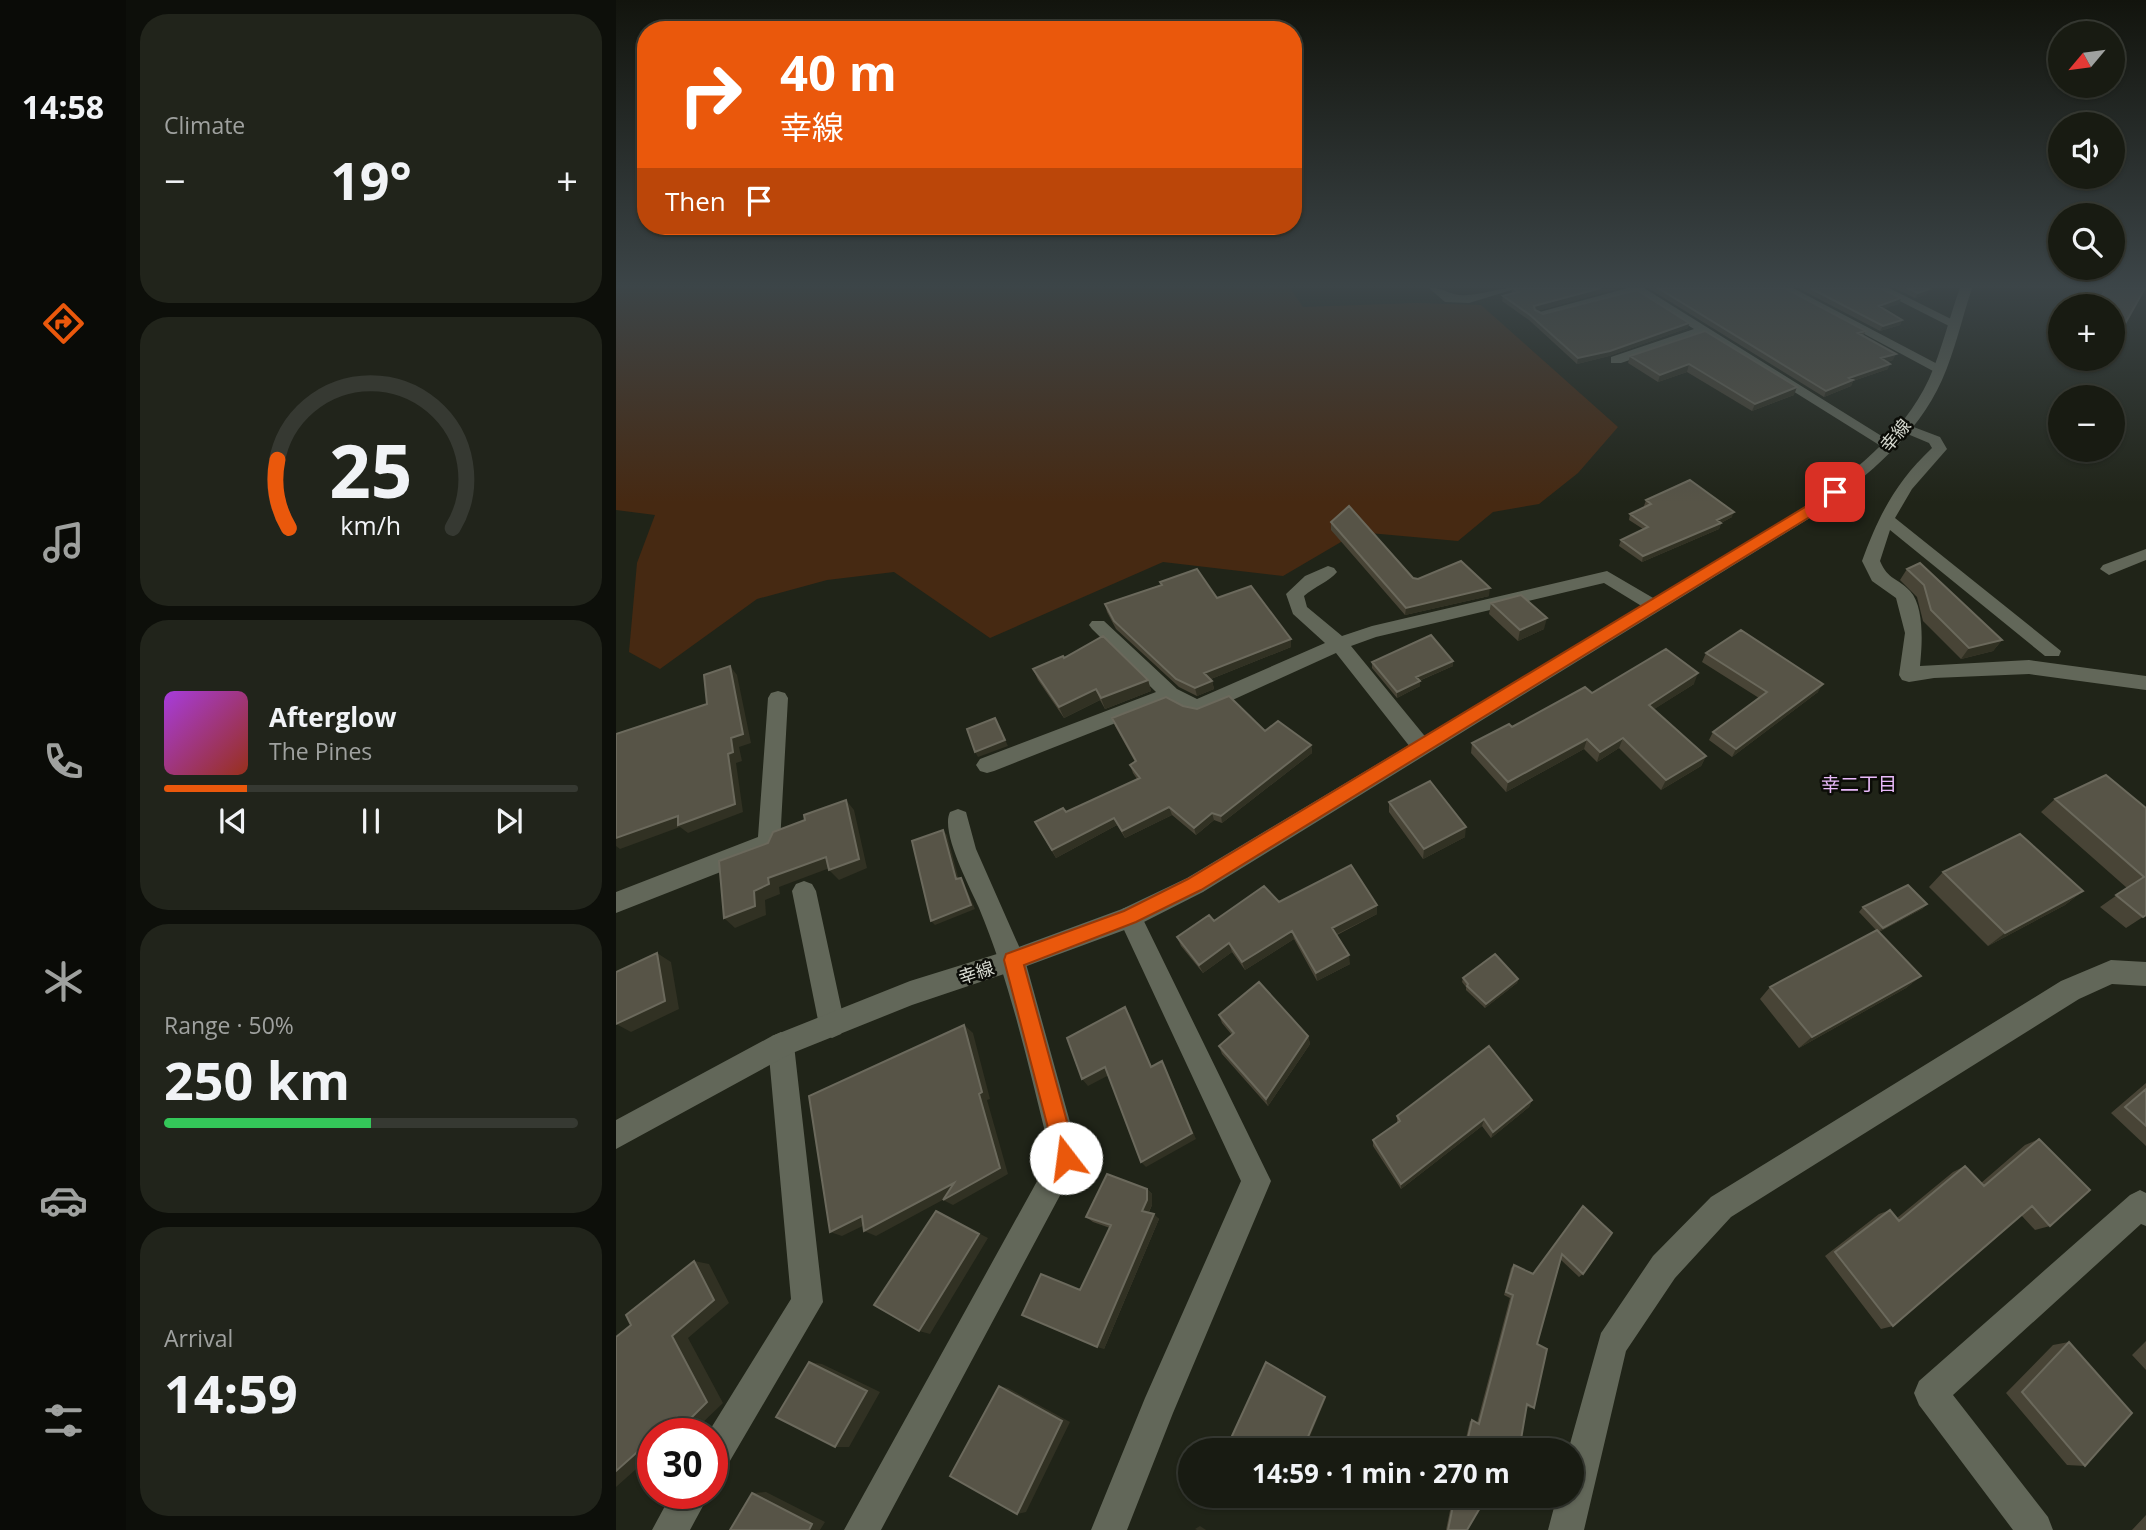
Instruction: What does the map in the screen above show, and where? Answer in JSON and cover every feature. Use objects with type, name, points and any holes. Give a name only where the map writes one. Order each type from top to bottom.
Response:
[{"type":"street","points":[[1751,359],[1889,445]]},
{"type":"street","points":[[1922,359],[1938,368]]},
{"type":"street","name":"幸線","points":[[616,1135],[781,1045],[911,993],[1013,960],[1130,916],[1195,885],[1804,515],[1851,481],[1889,445],[1930,390],[1941,359]]},
{"type":"street","points":[[1903,427],[1935,440],[1940,449],[1913,473],[1885,518],[1871,561],[1878,577],[1904,595],[1914,633],[1909,675],[2029,667],[2146,683]]},
{"type":"street","points":[[1885,518],[2052,651]]},
{"type":"street","points":[[2109,569],[2146,554]]},
{"type":"street","points":[[1328,572],[1311,580],[1296,594],[1299,610],[1339,644],[1421,746]]},
{"type":"street","points":[[1098,625],[1170,694],[1197,708],[1339,644],[1372,632],[1607,577],[1654,606]]},
{"type":"street","points":[[987,765],[1170,694]]},
{"type":"street","points":[[616,903],[769,843],[778,698]]},
{"type":"street","points":[[862,1530],[1066,1158],[1013,960],[964,849],[958,818]]},
{"type":"street","points":[[804,891],[832,1025]]},
{"type":"street","points":[[1109,1530],[1157,1410],[1256,1181],[1130,916]]},
{"type":"street","points":[[1566,1530],[1612,1344],[1664,1267],[1721,1208],[2070,990],[2111,972],[2146,974]]},
{"type":"street","points":[[728,1432],[807,1301],[781,1045]]},
{"type":"street","points":[[2035,1530],[1931,1393],[2140,1205],[2146,1211]]},
{"type":"street","points":[[670,1530],[682,1509]]},
{"type":"shaded area","points":[[616,359],[1542,359],[1618,427],[1578,473],[1539,504],[1493,512],[1458,541],[1358,532],[1283,576],[1163,562],[990,638],[894,572],[827,580],[757,599],[660,669],[629,652],[637,563],[655,515],[616,510]]},
{"type":"building","points":[[1635,359],[1752,359],[1797,387],[1755,404],[1689,364],[1660,375]]},
{"type":"building","points":[[1774,359],[1883,359],[1890,364],[1849,378],[1853,380],[1826,391]]},
{"type":"building","points":[[1690,480],[1734,512],[1717,520],[1721,523],[1643,556],[1621,540],[1648,527],[1630,514],[1651,504],[1646,500]]},
{"type":"building","points":[[1349,506],[1413,578],[1418,579],[1461,561],[1490,588],[1406,608],[1331,522]]},
{"type":"building","points":[[1920,563],[2002,640],[1969,648],[1931,610],[1924,585],[1907,569]]},
{"type":"building","points":[[1197,569],[1217,598],[1251,586],[1291,639],[1204,673],[1212,681],[1195,688],[1176,679],[1114,621],[1105,604],[1162,585],[1160,582]]},
{"type":"building","points":[[1521,595],[1547,618],[1520,630],[1491,603]]},
{"type":"building","points":[[1741,630],[1823,684],[1736,749],[1713,732],[1767,692],[1706,653]]},
{"type":"building","points":[[1431,635],[1453,661],[1416,677],[1420,681],[1397,692],[1372,662]]},
{"type":"building","points":[[1103,636],[1148,680],[1101,698],[1096,689],[1059,707],[1033,669],[1063,656],[1064,658]]},
{"type":"building","points":[[1666,649],[1698,673],[1649,705],[1706,756],[1666,780],[1623,738],[1600,752],[1587,739],[1508,782],[1472,743],[1509,724],[1512,727],[1585,687],[1592,693]]},
{"type":"building","points":[[730,666],[743,734],[731,738],[733,752],[728,754],[735,804],[678,825],[678,816],[616,838],[616,734],[707,704],[704,675]]},
{"type":"building","points":[[1229,696],[1265,731],[1278,721],[1311,745],[1221,816],[1212,813],[1194,828],[1169,807],[1122,831],[1114,818],[1052,850],[1035,822],[1063,808],[1066,812],[1140,778],[1130,765],[1136,761],[1112,718],[1166,697],[1183,706],[1197,709]]},
{"type":"building","points":[[995,718],[1005,740],[975,752],[967,729]]},
{"type":"building","points":[[2106,775],[2146,808],[2146,915],[2143,917],[2116,895],[2144,877],[2055,799]]},
{"type":"building","points":[[1430,781],[1466,827],[1424,849],[1389,802]]},
{"type":"building","points":[[846,800],[859,859],[829,870],[826,857],[768,878],[769,884],[754,891],[755,906],[724,918],[719,861],[768,843],[773,832],[805,820],[804,815]]},
{"type":"building","points":[[943,830],[956,879],[961,878],[971,905],[931,921],[912,841]]},
{"type":"building","points":[[2020,834],[2083,891],[2005,933],[1943,872]]},
{"type":"building","points":[[1351,865],[1377,905],[1332,928],[1349,955],[1316,973],[1292,931],[1242,962],[1229,943],[1199,965],[1177,937],[1209,915],[1214,921],[1264,886],[1279,902]]},
{"type":"building","points":[[1908,885],[1927,904],[1883,928],[1863,907]]},
{"type":"building","points":[[1877,930],[1921,976],[1812,1037],[1770,987]]},
{"type":"building","points":[[657,953],[665,1001],[616,1024],[616,972]]},
{"type":"building","points":[[1495,954],[1518,979],[1486,1004],[1467,986],[1463,978]]},
{"type":"building","points":[[1259,982],[1308,1036],[1266,1099],[1219,1046],[1234,1033],[1219,1015]]},
{"type":"building","points":[[1125,1007],[1151,1067],[1162,1061],[1192,1133],[1141,1162],[1105,1067],[1082,1079],[1067,1038]]},
{"type":"building","points":[[964,1025],[982,1092],[979,1094],[1000,1168],[943,1200],[954,1183],[864,1231],[862,1216],[830,1232],[809,1096]]},
{"type":"building","points":[[1489,1046],[1532,1100],[1493,1132],[1484,1119],[1401,1184],[1373,1140],[1400,1121],[1397,1116]]},
{"type":"building","points":[[2146,1089],[2146,1126],[2125,1107]]},
{"type":"building","points":[[2039,1139],[2090,1190],[2050,1226],[2032,1206],[1893,1326],[1835,1252],[1890,1210],[1899,1221],[1965,1166],[1984,1186]]},
{"type":"building","points":[[1107,1174],[1147,1189],[1147,1200],[1142,1211],[1154,1214],[1097,1347],[1022,1315],[1041,1274],[1080,1290],[1111,1225],[1086,1217]]},
{"type":"building","points":[[1583,1206],[1612,1233],[1583,1274],[1562,1254],[1537,1344],[1547,1349],[1534,1408],[1527,1404],[1521,1438],[1468,1438],[1472,1420],[1479,1424],[1513,1295],[1506,1292],[1514,1265],[1533,1274]]},
{"type":"building","points":[[936,1211],[979,1234],[919,1331],[874,1305]]},
{"type":"building","points":[[694,1261],[714,1300],[672,1336],[707,1402],[691,1418],[637,1418],[637,1452],[616,1471],[616,1337],[631,1325],[626,1315]]},
{"type":"building","points":[[2069,1342],[2132,1413],[2085,1466],[2022,1392]]},
{"type":"building","points":[[809,1362],[867,1391],[835,1447],[776,1417]]},
{"type":"building","points":[[1266,1362],[1325,1397],[1308,1438],[1231,1438]]},
{"type":"building","points":[[999,1386],[1062,1421],[1017,1514],[950,1476]]},
{"type":"building","points":[[752,1493],[812,1524],[809,1530],[730,1530]]},
{"type":"building","points":[[1453,1508],[1480,1508],[1467,1530],[1448,1530]]},
{"type":"district","name":"幸二丁目","points":[[1859,784]]},
{"type":"route","points":[[1066,1158],[1013,960],[1130,916],[1195,885],[1804,515],[1835,492]]}]
